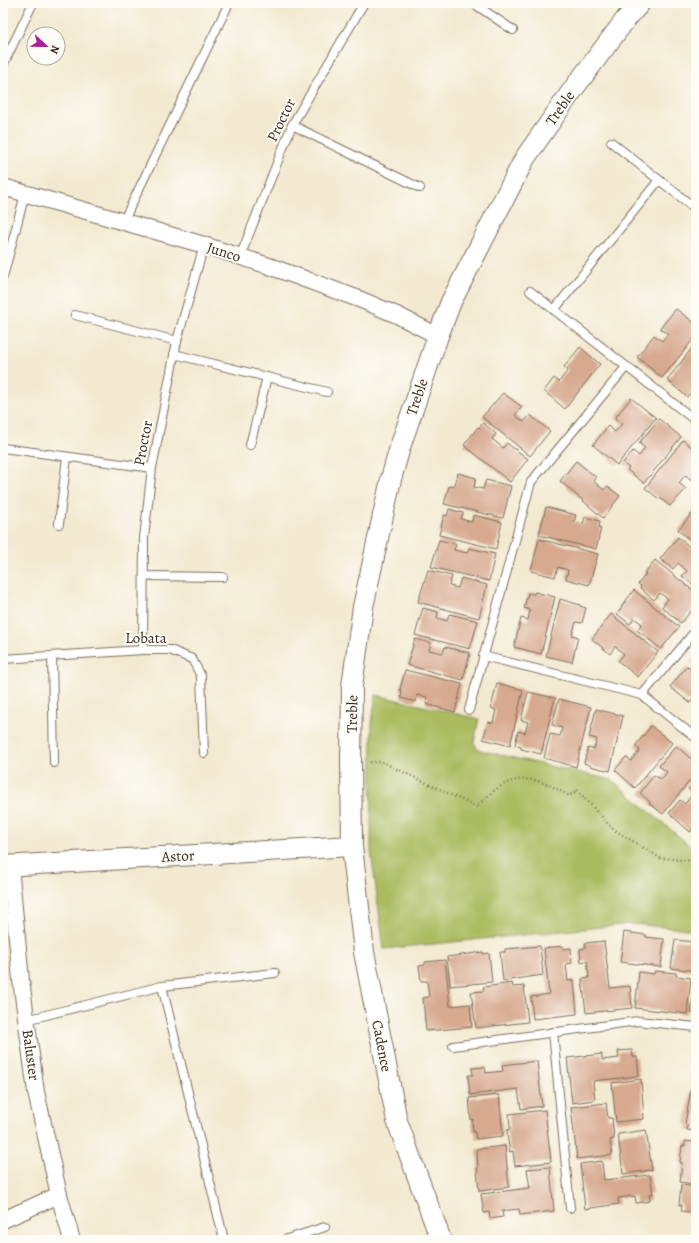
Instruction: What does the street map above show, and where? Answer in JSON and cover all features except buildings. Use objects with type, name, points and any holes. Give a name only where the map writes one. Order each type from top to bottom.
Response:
[{"type":"street","name":"Treble","points":[[352,846],[350,762],[352,686],[363,607],[391,479],[401,444],[451,302],[525,158],[574,88],[640,3]]},
{"type":"street","name":"Junco","points":[[3,187],[204,245],[240,257],[358,299],[396,315],[438,336]]},
{"type":"street","name":"Astor","points":[[7,866],[352,846]]},
{"type":"street","name":"Cadence","points":[[352,846],[364,952],[398,1121],[441,1240]]},
{"type":"street","name":"Baluster","points":[[7,866],[20,980],[36,1092],[59,1195],[72,1240]]},
{"type":"street","points":[[3,1220],[59,1195]]},
{"type":"lane","points":[[3,65],[33,3]]},
{"type":"lane","points":[[123,222],[229,3]]},
{"type":"lane","name":"Proctor","points":[[240,257],[292,125],[364,3]]},
{"type":"lane","points":[[473,3],[513,30]]},
{"type":"lane","points":[[292,125],[420,188]]},
{"type":"lane","points":[[611,142],[696,209]]},
{"type":"lane","points":[[554,310],[659,180]]},
{"type":"lane","points":[[3,277],[25,194]]},
{"type":"lane","name":"Proctor","points":[[143,650],[144,538],[152,468],[177,341],[204,245]]},
{"type":"lane","points":[[530,291],[696,422]]},
{"type":"lane","points":[[74,315],[177,341]]},
{"type":"lane","points":[[174,354],[327,392]]},
{"type":"lane","points":[[469,710],[531,482],[626,367]]},
{"type":"lane","points":[[250,445],[267,377]]},
{"type":"lane","points":[[3,448],[152,468]]},
{"type":"lane","points":[[59,524],[67,457]]},
{"type":"lane","points":[[144,576],[223,577]]},
{"type":"lane","points":[[642,695],[696,630]]},
{"type":"lane","name":"Lobata","points":[[3,659],[143,650],[170,650],[192,659],[201,676],[204,753]]},
{"type":"lane","points":[[52,656],[54,763]]},
{"type":"lane","points":[[483,656],[642,695],[696,738]]},
{"type":"lane","points":[[26,1020],[162,986],[275,973]]},
{"type":"lane","points":[[162,986],[224,1240]]},
{"type":"lane","points":[[453,1046],[638,1021],[696,1027]]},
{"type":"lane","points":[[553,1032],[570,1208]]},
{"type":"lane","points":[[284,1240],[325,1227]]},
{"type":"path","points":[[350,762],[382,762],[478,807],[485,798],[510,780],[524,778],[539,780],[552,785],[569,796],[577,790],[613,829],[660,858],[696,861]]},
{"type":"green space","points":[[376,695],[479,719],[474,743],[479,750],[612,780],[696,851],[696,930],[632,924],[384,949],[371,852],[372,722]]}]
